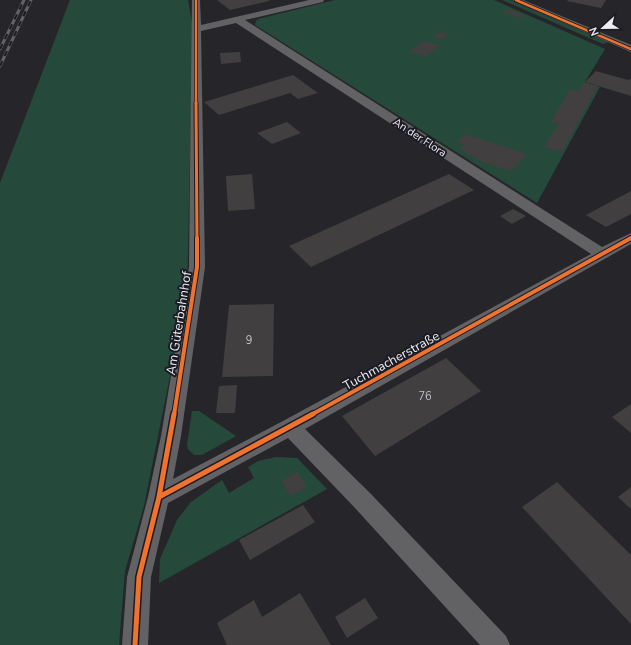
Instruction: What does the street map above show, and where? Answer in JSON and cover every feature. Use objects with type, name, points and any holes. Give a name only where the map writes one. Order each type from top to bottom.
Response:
[{"type":"street","name":"Am Güterbahnhof","points":[[135,645],[140,577],[159,497],[173,421],[197,267],[196,0]]},
{"type":"street","points":[[196,29],[320,0]]},
{"type":"street","points":[[516,0],[631,49]]},
{"type":"street","name":"An der Flora","points":[[238,20],[602,254]]},
{"type":"street","name":"Tuchmacherstraße","points":[[159,497],[290,427],[631,238]]},
{"type":"street","points":[[290,427],[363,501],[497,645]]},
{"type":"green space","points":[[70,0],[188,0],[193,28],[187,291],[144,506],[125,571],[119,645],[0,645],[0,183]]},
{"type":"green space","points":[[335,0],[494,0],[605,49],[585,82],[600,87],[537,203],[255,25],[258,19]]},
{"type":"green space","points":[[502,0],[510,0],[608,42],[603,44]]},
{"type":"green space","points":[[192,411],[199,411],[236,436],[202,455],[194,455],[188,449],[187,445]]},
{"type":"green space","points":[[276,457],[297,458],[327,489],[159,583],[160,559],[177,520],[191,502],[222,480],[229,493],[254,478],[248,467],[258,461]]},
{"type":"building","points":[[217,0],[269,0],[269,1],[230,10]]},
{"type":"building","points":[[606,0],[601,8],[567,1]]},
{"type":"building","points":[[508,9],[526,16],[520,18],[502,11]]},
{"type":"building","points":[[439,32],[448,34],[442,39],[433,37]]},
{"type":"building","points":[[423,41],[440,45],[426,56],[409,52]]},
{"type":"building","points":[[240,52],[241,62],[221,64],[220,53]]},
{"type":"building","points":[[596,71],[628,80],[631,79],[631,96],[585,82]]},
{"type":"building","points":[[293,75],[318,93],[298,99],[290,93],[219,115],[204,102]]},
{"type":"building","points":[[584,83],[598,86],[562,152],[544,147],[559,124],[551,122],[570,89],[579,91]]},
{"type":"building","points":[[287,122],[301,133],[272,144],[257,133]]},
{"type":"building","points":[[464,134],[527,154],[511,171],[482,162],[460,149],[464,145],[457,142]]},
{"type":"building","points":[[252,174],[255,209],[228,211],[226,176]]},
{"type":"building","points":[[449,174],[474,190],[311,267],[289,246]]},
{"type":"building","points":[[631,191],[631,214],[606,227],[586,215]]},
{"type":"building","points":[[513,209],[526,216],[512,224],[500,216]]},
{"type":"building","points":[[274,304],[273,376],[222,377],[229,305]]},
{"type":"building","points":[[446,358],[481,391],[375,456],[342,416]]},
{"type":"building","points":[[237,385],[235,413],[216,413],[219,386]]},
{"type":"building","points":[[631,404],[631,433],[612,417]]},
{"type":"building","points":[[297,472],[307,487],[290,496],[281,481]]},
{"type":"building","points":[[557,482],[631,555],[631,624],[522,507]]},
{"type":"building","points":[[631,487],[631,509],[618,497]]},
{"type":"building","points":[[303,505],[315,522],[250,560],[239,540]]},
{"type":"building","points":[[300,593],[331,645],[227,645],[217,623],[254,600],[262,617]]},
{"type":"building","points":[[365,598],[378,618],[347,638],[335,617]]},
{"type":"railway","points":[[0,49],[24,0]]},
{"type":"railway","points":[[0,66],[31,0]]},
{"type":"cycle path","points":[[135,645],[139,577],[159,497],[171,436],[197,267],[196,0]]},
{"type":"cycle path","points":[[516,0],[631,49]]},
{"type":"cycle path","points":[[159,497],[290,427],[631,238]]}]
